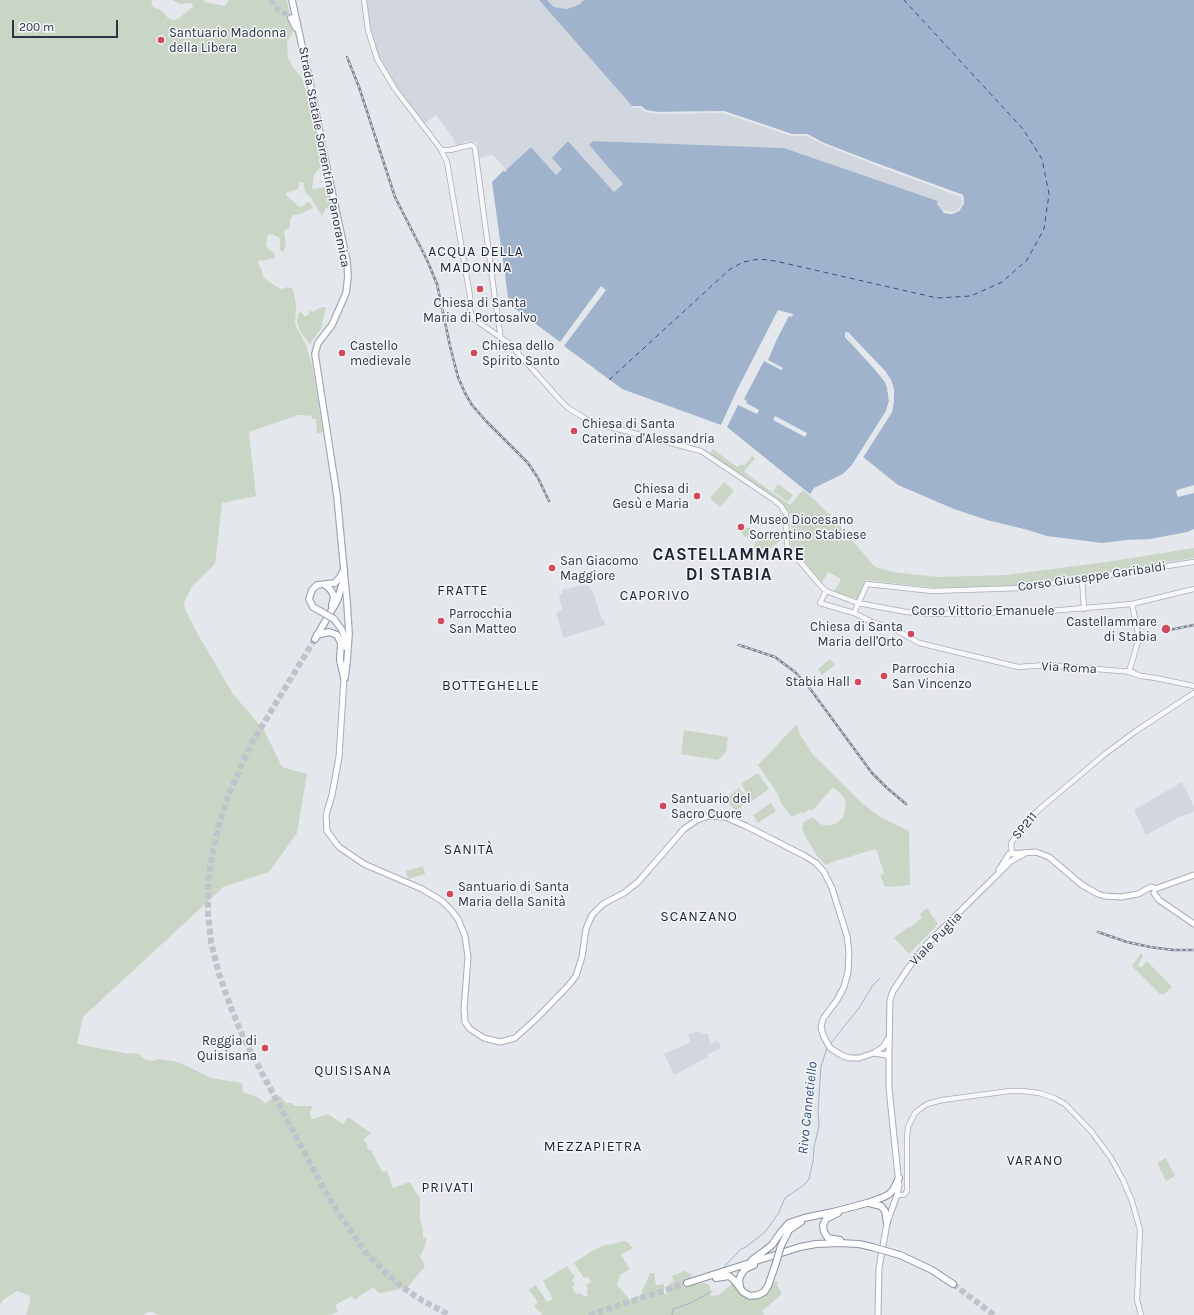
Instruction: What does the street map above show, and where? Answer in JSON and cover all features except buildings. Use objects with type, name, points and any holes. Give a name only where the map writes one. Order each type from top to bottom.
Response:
[{"type":"highway","points":[[344,569],[342,588],[332,616],[316,637],[329,632],[337,635],[341,643],[340,660],[344,678]]},
{"type":"highway","points":[[325,585],[330,589],[334,598],[332,616]]},
{"type":"highway","points":[[743,1266],[763,1252],[789,1223],[867,1203],[889,1194],[899,1178]]},
{"type":"highway","points":[[867,1203],[881,1206],[885,1211],[887,1223]]},
{"type":"highway","points":[[848,1208],[826,1219],[823,1225],[824,1232],[828,1238],[850,1240],[859,1244]]},
{"type":"highway","points":[[697,1280],[729,1276],[743,1292],[750,1296],[758,1295],[764,1292],[768,1286],[781,1246],[789,1230],[799,1222],[824,1214]]},
{"type":"highway","points":[[687,1283],[774,1255],[816,1244],[839,1243],[859,1244],[900,1255],[932,1270],[954,1284]]},
{"type":"highway","points":[[740,1288],[740,1275],[745,1269],[774,1255]]},
{"type":"main road","name":"Strada Statale Sorrentina Panoramica","points":[[292,0],[346,261],[348,277],[346,293],[332,324],[318,343],[315,354],[337,496],[344,569],[349,625],[347,661],[344,678]]},
{"type":"main road","points":[[291,18],[300,35]]},
{"type":"main road","points":[[344,569],[335,583],[317,585],[314,587],[310,595],[311,604],[313,607],[332,616],[340,625],[345,639],[339,758],[332,795],[326,815],[327,831],[339,847],[364,864],[422,889],[442,901],[452,910],[458,919],[465,936],[468,957],[464,1009],[465,1022],[470,1029],[484,1038],[500,1042],[515,1038],[532,1023],[576,976],[582,957],[586,929],[592,915],[603,904],[624,893],[638,882],[684,829],[697,820],[709,816],[726,817],[805,856],[816,863],[824,872],[832,888],[847,936],[849,952],[848,972],[844,986],[837,1000],[823,1019],[821,1027],[825,1040],[830,1048],[843,1056],[850,1058],[859,1058],[885,1051]]},
{"type":"main road","points":[[1012,857],[1036,852],[1045,854],[1086,888],[1098,894],[1110,897],[1121,897],[1152,891],[1194,875]]},
{"type":"main road","name":"Viale Puglia","points":[[878,1315],[879,1268],[887,1223],[897,1195],[899,1178],[889,1088],[889,1062],[885,1051],[889,1038],[890,1000],[900,979],[923,949],[989,884],[1012,857]]},
{"type":"main road","points":[[1152,891],[1159,900],[1194,924]]},
{"type":"street","points":[[364,0],[368,30],[376,59],[395,89],[441,150],[447,162],[470,296],[470,309],[474,319],[510,344],[568,408],[591,422],[649,436],[701,451],[774,500],[781,506],[786,514],[787,546],[826,591]]},
{"type":"street","points":[[441,150],[450,150],[471,145],[474,148],[501,339]]},
{"type":"street","points":[[444,156],[450,150]]},
{"type":"street","name":"Corso Giuseppe Garibaldi","points":[[858,604],[867,584],[932,591],[1034,587],[1194,562]]},
{"type":"street","points":[[1082,579],[1084,609]]},
{"type":"street","name":"Corso Vittorio Emanuele","points":[[826,591],[858,604],[906,612],[930,614],[1029,613],[1084,609],[1132,604],[1194,589]]},
{"type":"street","name":"Via Roma","points":[[826,591],[820,603],[854,613],[872,622],[895,629],[919,643],[1018,667],[1047,665],[1131,672],[1141,676],[1194,686]]},
{"type":"street","points":[[854,613],[858,604]]},
{"type":"street","points":[[1131,672],[1138,638],[1132,604]]},
{"type":"street","name":"SP211","points":[[1012,857],[1011,844],[1027,821],[1105,754],[1194,693]]},
{"type":"street","points":[[897,1195],[904,1195],[907,1191],[908,1127],[915,1113],[927,1104],[942,1100],[1010,1091],[1046,1094],[1065,1104],[1091,1131],[1116,1167],[1132,1201],[1140,1230],[1137,1300],[1142,1315]]},
{"type":"shaded area","points":[[366,0],[539,0],[632,106],[724,111],[807,134],[963,195],[964,203],[959,211],[952,214],[944,213],[937,204],[938,201],[784,148],[593,141],[589,145],[623,184],[614,192],[568,141],[562,169],[556,175],[531,147],[506,170],[493,155],[479,158],[477,142],[465,141],[458,147],[453,140],[454,139],[436,115],[424,124],[403,96],[378,58],[372,37]]},
{"type":"shaded area","points":[[547,0],[584,0],[580,4],[567,9],[554,7]]},
{"type":"shaded area","points":[[587,584],[593,592],[605,625],[563,638],[556,613],[562,609],[559,595],[563,593],[562,590]]},
{"type":"shaded area","points":[[1182,782],[1194,807],[1194,812],[1179,817],[1146,835],[1134,810]]},
{"type":"shaded area","points":[[697,1031],[698,1033],[701,1032],[702,1035],[707,1033],[710,1044],[718,1041],[721,1048],[708,1054],[708,1057],[674,1075],[664,1054],[691,1042],[688,1035]]},
{"type":"green space","points":[[0,0],[152,0],[151,3],[153,7],[162,11],[168,18],[173,20],[178,19],[193,7],[192,3],[180,4],[172,0],[203,0],[204,2],[225,6],[229,0],[287,0],[293,32],[287,42],[288,58],[294,69],[302,78],[313,115],[322,164],[314,174],[312,189],[327,187],[331,209],[326,208],[322,216],[311,198],[306,193],[304,183],[299,182],[298,189],[286,193],[286,195],[299,207],[304,206],[307,202],[310,203],[313,208],[300,214],[293,215],[290,220],[290,227],[284,230],[286,243],[284,251],[282,252],[280,250],[280,239],[274,235],[268,234],[266,244],[268,249],[274,253],[275,258],[264,261],[259,260],[258,263],[263,276],[270,283],[281,289],[288,287],[293,289],[296,305],[295,324],[306,345],[312,365],[323,432],[317,434],[316,419],[312,419],[312,416],[298,415],[249,432],[256,496],[222,503],[215,564],[192,586],[184,603],[185,609],[197,633],[233,694],[264,730],[282,767],[307,774],[297,833],[269,872],[223,887],[83,1017],[77,1044],[129,1054],[138,1054],[146,1060],[153,1061],[157,1059],[174,1061],[211,1078],[242,1083],[243,1092],[259,1098],[265,1103],[280,1096],[286,1103],[291,1103],[295,1106],[312,1106],[310,1112],[311,1119],[328,1114],[343,1124],[348,1117],[371,1133],[363,1140],[368,1145],[366,1147],[371,1150],[382,1172],[387,1171],[393,1188],[410,1182],[420,1198],[420,1220],[423,1229],[423,1238],[427,1238],[420,1257],[425,1266],[408,1287],[379,1293],[373,1287],[355,1300],[352,1296],[335,1305],[338,1312],[329,1315],[158,1315],[153,1312],[148,1312],[143,1315],[26,1315],[30,1296],[17,1291],[3,1300],[0,1305]]},
{"type":"green space","points":[[322,307],[326,307],[321,329],[310,344],[300,331],[297,322],[298,314],[301,312],[305,317],[309,314],[309,309],[313,312]]},
{"type":"green space","points":[[713,449],[737,467],[740,465],[745,465],[752,456],[755,458],[744,472],[790,505],[803,490],[827,513],[829,513],[875,567],[893,572],[938,577],[1007,575],[1113,561],[1194,548],[1194,558],[1025,585],[935,588],[866,580],[858,599],[834,592],[841,579],[828,572],[822,583],[791,545],[791,517],[789,512],[783,506],[709,454]]},
{"type":"green space","points":[[724,482],[734,491],[720,507],[710,498]]},
{"type":"green space","points":[[778,484],[793,495],[788,502],[773,491]]},
{"type":"green space","points":[[746,528],[750,528],[755,535],[750,538],[744,536],[741,532]]},
{"type":"green space","points":[[771,532],[778,534],[781,540],[765,552],[760,552],[754,547],[755,542]]},
{"type":"green space","points":[[830,659],[835,665],[822,675],[818,669]]},
{"type":"green space","points":[[796,725],[813,755],[863,804],[880,817],[909,831],[910,885],[885,887],[880,875],[884,873],[876,849],[826,865],[817,856],[805,836],[802,828],[804,822],[813,817],[820,824],[827,826],[835,824],[843,818],[846,804],[844,797],[833,787],[812,811],[809,809],[803,814],[801,812],[792,817],[782,805],[777,793],[758,765]]},
{"type":"green space","points":[[684,730],[728,737],[726,752],[718,760],[681,754]]},
{"type":"green space","points":[[758,773],[769,789],[752,801],[741,784]]},
{"type":"green space","points":[[739,788],[749,800],[736,811],[725,799]]},
{"type":"green space","points":[[771,803],[776,811],[758,823],[753,815]]},
{"type":"green space","points":[[423,866],[425,874],[408,879],[406,871]]},
{"type":"green space","points":[[927,908],[938,924],[909,954],[894,938],[909,926],[910,928],[922,917],[920,914]]},
{"type":"green space","points":[[1141,953],[1143,956],[1138,965],[1141,968],[1147,961],[1172,987],[1164,994],[1160,994],[1132,966]]},
{"type":"green space","points":[[1166,1158],[1175,1176],[1166,1181],[1157,1163]]},
{"type":"green space","points":[[626,1241],[633,1248],[621,1255],[630,1269],[620,1275],[617,1285],[630,1300],[642,1294],[650,1273],[654,1273],[656,1285],[664,1284],[664,1294],[667,1294],[669,1284],[674,1281],[672,1276],[684,1271],[691,1274],[692,1279],[685,1281],[686,1285],[705,1283],[709,1285],[711,1296],[719,1295],[734,1282],[748,1298],[754,1299],[764,1295],[774,1282],[778,1281],[777,1285],[782,1294],[762,1311],[764,1315],[542,1315],[541,1311],[539,1312],[534,1306],[538,1302],[529,1290],[536,1285],[547,1302],[553,1299],[543,1281],[567,1266],[575,1277],[572,1280],[575,1284],[572,1287],[576,1294],[579,1293],[586,1297],[588,1295],[586,1291],[588,1290],[586,1285],[591,1282],[588,1277],[584,1278],[574,1263],[602,1246]]},
{"type":"water","points":[[539,0],[547,0],[554,7],[567,9],[580,4],[584,0],[1194,0],[1194,529],[1187,532],[1150,539],[1102,543],[1047,536],[987,520],[954,509],[898,485],[863,457],[892,412],[894,390],[891,380],[885,371],[847,332],[845,333],[885,382],[889,401],[886,411],[852,465],[843,474],[814,488],[810,494],[727,427],[738,405],[757,414],[759,410],[746,403],[747,401],[744,399],[764,361],[781,370],[783,368],[768,360],[789,316],[792,317],[793,314],[778,310],[737,390],[721,425],[622,389],[564,346],[606,290],[601,286],[560,342],[509,304],[492,182],[504,170],[505,172],[507,171],[506,170],[531,147],[556,175],[562,169],[552,158],[568,141],[614,192],[623,184],[589,145],[593,141],[784,148],[938,201],[937,204],[944,213],[952,214],[959,211],[964,203],[963,195],[824,143],[807,134],[792,134],[724,111],[658,112],[646,110],[641,106],[632,106]]},
{"type":"pier","points":[[632,106],[641,106],[646,110],[658,112],[724,111],[792,134],[807,134],[824,143],[963,195],[964,203],[959,211],[952,214],[944,213],[943,210],[952,212],[958,210],[962,203],[961,197],[824,145],[806,136],[791,136],[723,113],[658,114],[645,112],[640,108],[634,108]]},
{"type":"pier","points":[[847,332],[885,371],[891,380],[894,390],[894,400],[892,412],[862,459],[862,456],[890,411],[892,400],[892,390],[884,372],[847,334],[846,335],[882,373],[889,387],[891,401],[887,412],[853,466],[844,476],[833,481],[831,480],[843,474],[852,465],[886,411],[889,401],[885,382],[845,337],[845,333]]},
{"type":"pier","points":[[775,416],[807,433],[805,437],[773,420]]},
{"type":"pier","points":[[1194,485],[1194,493],[1178,497],[1176,492],[1177,490]]},
{"type":"waterway","name":"Rivo Cannetiello","points":[[830,1044],[859,1008],[873,985],[880,978]]},
{"type":"waterway","name":"Rivo Cannetiello","points":[[722,1269],[741,1249],[746,1247],[765,1232],[778,1214],[785,1198],[804,1185],[809,1179],[819,1126],[818,1111],[821,1066],[827,1048]]},
{"type":"waterway","name":"Rivo Cannetiello","points":[[672,1315],[673,1309],[691,1303],[712,1291]]},
{"type":"ferry route","points":[[609,380],[729,270],[743,262],[759,259],[775,261],[937,298],[971,296],[1002,282],[1027,260],[1044,229],[1049,194],[1042,159],[1023,129],[904,0]]},
{"type":"tunnel","points":[[271,0],[275,7],[291,18]]},
{"type":"tunnel","points":[[315,639],[251,744],[229,794],[220,821],[208,881],[208,912],[211,942],[219,974],[244,1039],[335,1208],[366,1253],[384,1271],[402,1287],[423,1301],[450,1315]]},
{"type":"tunnel","points":[[589,1315],[687,1283]]},
{"type":"tunnel","points":[[953,1284],[994,1315]]},
{"type":"railway","points":[[347,57],[359,87],[395,197],[427,260],[437,284],[450,346],[458,377],[465,393],[472,405],[486,421],[528,463],[538,478],[549,501]]},
{"type":"railway","points":[[1169,630],[1194,625]]},
{"type":"railway","points":[[739,645],[775,657],[795,672],[808,686],[872,773],[906,804]]},
{"type":"railway","points":[[1098,932],[1127,942],[1150,947],[1173,950],[1194,950]]},
{"type":"place","name":"Santuario Madonna della Libera","points":[[161,40]]},
{"type":"place","name":"Chiesa di Santa Maria di Portosalvo","points":[[480,289]]},
{"type":"place","name":"Castello medievale","points":[[342,353]]},
{"type":"place","name":"Chiesa dello Spirito Santo","points":[[474,353]]},
{"type":"place","name":"Chiesa di Santa Caterina d'Alessandria","points":[[574,431]]},
{"type":"place","name":"Chiesa di Gesù e Maria","points":[[697,496]]},
{"type":"place","name":"Museo Diocesano Sorrentino Stabiese","points":[[741,527]]},
{"type":"place","name":"San Giacomo Maggiore","points":[[552,568]]},
{"type":"place","name":"Parrocchia San Matteo","points":[[441,621]]},
{"type":"place","name":"Castellammare di Stabia","points":[[1166,629]]},
{"type":"place","name":"Chiesa di Santa Maria dell'Orto","points":[[911,634]]},
{"type":"place","name":"Parrocchia San Vincenzo","points":[[884,676]]},
{"type":"place","name":"Stabia Hall","points":[[858,682]]},
{"type":"place","name":"Santuario del Sacro Cuore","points":[[663,806]]},
{"type":"place","name":"Santuario di Santa Maria della Sanità","points":[[450,894]]},
{"type":"place","name":"Reggia di Quisisana","points":[[265,1048]]},
{"type":"district","name":"ACQUA DELLA MADONNA","points":[[476,260]]},
{"type":"district","name":"CASTELLAMMARE DI STABIA","points":[[729,565]]},
{"type":"district","name":"FRATTE","points":[[463,591]]},
{"type":"district","name":"CAPORIVO","points":[[655,596]]},
{"type":"district","name":"BOTTEGHELLE","points":[[491,686]]},
{"type":"district","name":"SANITÀ","points":[[469,850]]},
{"type":"district","name":"SCANZANO","points":[[699,917]]},
{"type":"district","name":"QUISISANA","points":[[353,1071]]},
{"type":"district","name":"MEZZAPIETRA","points":[[593,1147]]},
{"type":"district","name":"VARANO","points":[[1035,1161]]},
{"type":"district","name":"PRIVATI","points":[[448,1188]]}]
